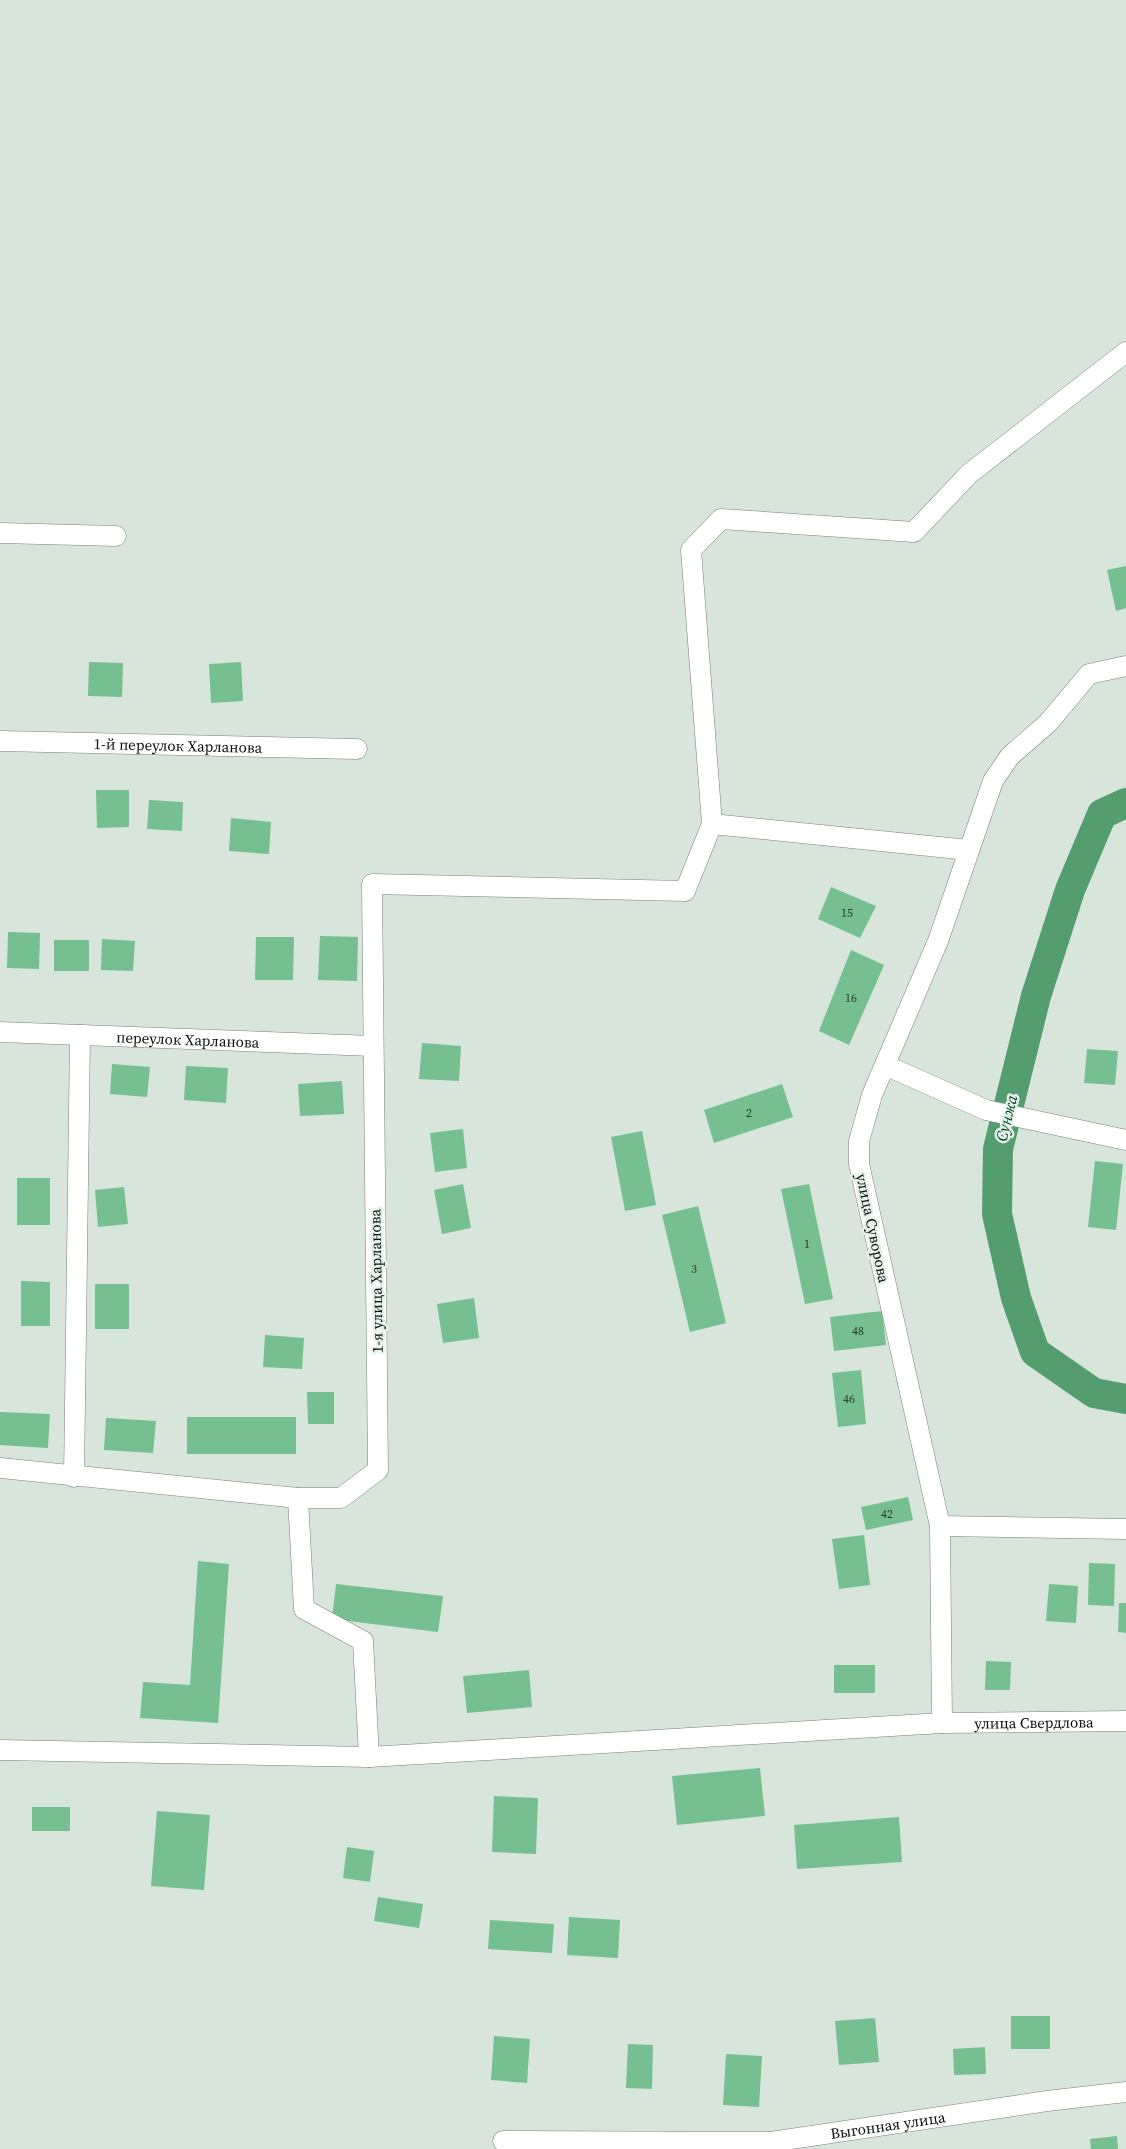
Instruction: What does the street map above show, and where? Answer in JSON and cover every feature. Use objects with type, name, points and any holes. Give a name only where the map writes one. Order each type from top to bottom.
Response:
[{"type":"street","points":[[373,1046],[372,884],[685,891],[712,824],[691,550],[721,519],[914,532],[969,474],[1122,355],[1126,338]]},
{"type":"street","points":[[0,533],[116,536]]},
{"type":"street","name":"улица Суворова","points":[[942,1723],[940,1526],[859,1164],[859,1141],[872,1095],[938,941],[993,781],[1010,756],[1048,723],[1089,674],[1126,666]]},
{"type":"street","name":"1-й переулок Харланова","points":[[0,741],[357,749]]},
{"type":"street","points":[[712,824],[969,850]]},
{"type":"street","name":"переулок Харланова","points":[[0,1032],[373,1046]]},
{"type":"street","points":[[74,1477],[80,1035]]},
{"type":"street","name":"1-я улица Харланова","points":[[298,1498],[341,1498],[378,1470],[373,1046]]},
{"type":"street","points":[[885,1065],[986,1110],[1126,1140]]},
{"type":"street","points":[[0,1468],[298,1498],[304,1609],[363,1641],[369,1757]]},
{"type":"street","points":[[940,1526],[1126,1529]]},
{"type":"street","name":"улица Свердлова","points":[[0,1750],[369,1757],[942,1723],[1126,1721]]},
{"type":"street","name":"Выгонная улица","points":[[503,2141],[771,2146],[1047,2101],[1126,2092]]},
{"type":"building","points":[[1126,566],[1126,608],[1116,611],[1107,570]]},
{"type":"building","points":[[89,662],[123,663],[122,697],[88,696]]},
{"type":"building","points":[[241,662],[243,701],[211,703],[209,664]]},
{"type":"building","points":[[96,790],[129,790],[129,827],[97,828]]},
{"type":"building","points":[[149,800],[183,802],[182,831],[147,829]]},
{"type":"building","points":[[231,818],[271,822],[269,854],[229,851]]},
{"type":"building","points":[[831,887],[876,906],[860,938],[818,919]]},
{"type":"building","points":[[8,932],[40,933],[39,969],[7,968]]},
{"type":"building","points":[[320,936],[358,937],[357,981],[318,980]]},
{"type":"building","points":[[256,937],[294,937],[293,980],[255,980]]},
{"type":"building","points":[[102,939],[135,941],[133,971],[101,970]]},
{"type":"building","points":[[54,940],[89,940],[89,971],[54,971]]},
{"type":"building","points":[[851,950],[884,965],[849,1045],[819,1031]]},
{"type":"building","points":[[422,1043],[461,1046],[459,1081],[419,1079]]},
{"type":"building","points":[[1087,1049],[1118,1051],[1115,1085],[1084,1083]]},
{"type":"building","points":[[112,1064],[150,1067],[147,1097],[110,1094]]},
{"type":"building","points":[[186,1066],[228,1068],[226,1103],[184,1100]]},
{"type":"building","points":[[342,1081],[344,1114],[300,1116],[298,1084]]},
{"type":"building","points":[[782,1084],[793,1117],[714,1143],[704,1110]]},
{"type":"building","points":[[463,1129],[467,1168],[435,1172],[430,1133]]},
{"type":"building","points":[[642,1131],[656,1205],[625,1211],[611,1137]]},
{"type":"building","points":[[1095,1161],[1123,1164],[1116,1230],[1088,1227]]},
{"type":"building","points":[[17,1178],[50,1178],[50,1225],[17,1225]]},
{"type":"building","points":[[463,1184],[471,1228],[442,1234],[434,1190]]},
{"type":"building","points":[[809,1184],[833,1299],[805,1304],[781,1189]]},
{"type":"building","points":[[124,1187],[128,1224],[98,1227],[95,1190]]},
{"type":"building","points":[[698,1206],[726,1323],[690,1332],[662,1215]]},
{"type":"building","points":[[21,1281],[50,1282],[50,1326],[21,1326]]},
{"type":"building","points":[[95,1284],[129,1284],[129,1329],[95,1329]]},
{"type":"building","points":[[474,1298],[479,1338],[443,1343],[437,1304]]},
{"type":"building","points":[[882,1311],[886,1345],[834,1351],[830,1317]]},
{"type":"building","points":[[265,1335],[304,1338],[302,1369],[263,1367]]},
{"type":"building","points":[[861,1370],[866,1424],[838,1427],[832,1373]]},
{"type":"building","points":[[307,1392],[334,1392],[334,1424],[308,1424]]},
{"type":"building","points":[[0,1412],[50,1414],[48,1448],[0,1445]]},
{"type":"building","points":[[187,1417],[296,1417],[296,1454],[187,1454]]},
{"type":"building","points":[[106,1418],[156,1421],[153,1453],[104,1450]]},
{"type":"building","points":[[908,1497],[913,1520],[866,1530],[861,1507]]},
{"type":"building","points":[[864,1535],[870,1585],[839,1589],[832,1539]]},
{"type":"building","points":[[198,1561],[229,1564],[218,1723],[140,1718],[143,1682],[190,1685]]},
{"type":"building","points":[[1089,1563],[1115,1564],[1114,1606],[1088,1605]]},
{"type":"building","points":[[336,1584],[443,1596],[438,1632],[332,1619]]},
{"type":"building","points":[[1049,1584],[1078,1586],[1076,1623],[1046,1621]]},
{"type":"building","points":[[1119,1603],[1126,1603],[1126,1633],[1118,1632]]},
{"type":"building","points":[[986,1661],[1011,1662],[1010,1690],[985,1690]]},
{"type":"building","points":[[834,1665],[875,1665],[875,1693],[834,1693]]},
{"type":"building","points":[[529,1670],[532,1707],[467,1713],[463,1676]]},
{"type":"building","points":[[760,1768],[765,1816],[677,1825],[672,1776]]},
{"type":"building","points":[[494,1796],[538,1798],[536,1854],[492,1852]]},
{"type":"building","points":[[32,1807],[70,1807],[70,1831],[32,1831]]},
{"type":"building","points":[[157,1811],[210,1815],[204,1890],[151,1886]]},
{"type":"building","points":[[899,1817],[902,1862],[797,1869],[794,1825]]},
{"type":"building","points":[[347,1847],[374,1851],[370,1882],[343,1878]]},
{"type":"building","points":[[378,1897],[423,1904],[419,1928],[374,1921]]},
{"type":"building","points":[[569,1917],[620,1920],[618,1958],[567,1955]]},
{"type":"building","points":[[490,1920],[554,1924],[552,1953],[488,1949]]},
{"type":"building","points":[[1011,2016],[1050,2016],[1050,2049],[1011,2049]]},
{"type":"building","points":[[875,2018],[879,2062],[839,2065],[835,2021]]},
{"type":"building","points":[[494,2036],[530,2039],[527,2083],[491,2080]]},
{"type":"building","points":[[628,2044],[653,2045],[652,2089],[626,2088]]},
{"type":"building","points":[[985,2047],[986,2074],[954,2075],[953,2049]]},
{"type":"building","points":[[726,2054],[762,2056],[759,2107],[723,2105]]},
{"type":"building","points":[[1117,2136],[1118,2149],[1091,2149],[1090,2139]]},
{"type":"waterway","name":"Сунжа","points":[[1126,803],[1102,814],[1070,890],[1036,996],[998,1149],[997,1214],[1016,1298],[1035,1352],[1094,1393],[1126,1399]]}]
